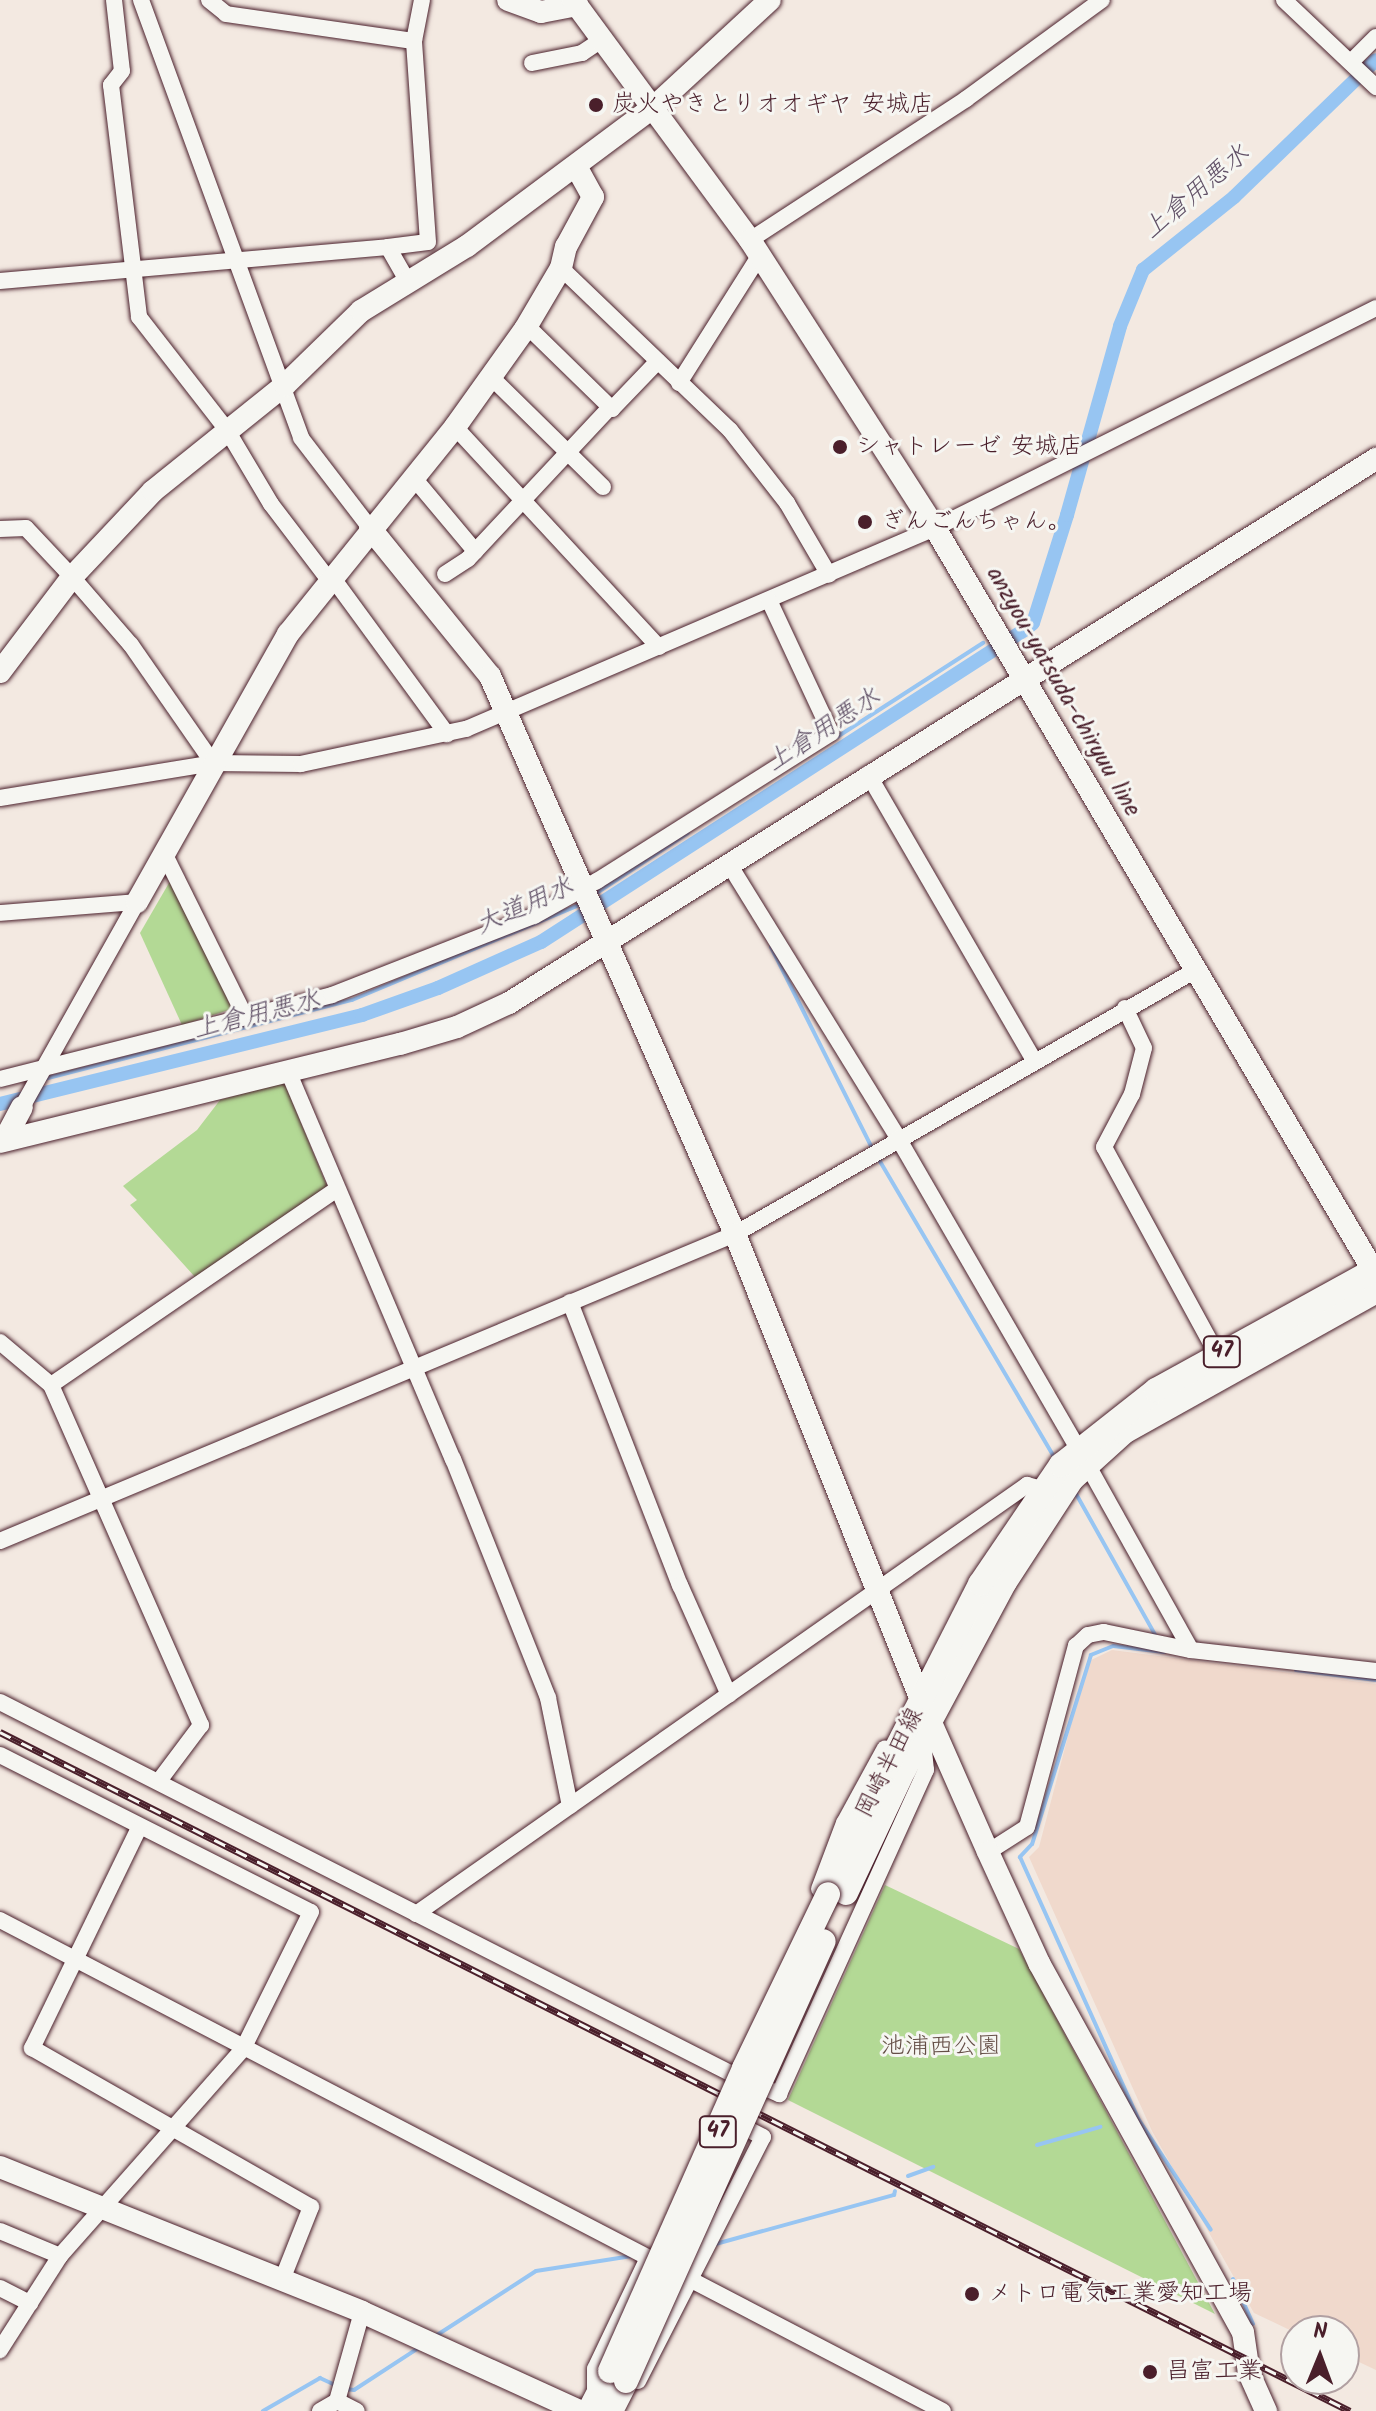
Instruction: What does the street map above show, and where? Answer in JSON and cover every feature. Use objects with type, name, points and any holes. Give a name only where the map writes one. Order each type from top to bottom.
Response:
[{"type":"main road","name":"岡崎半田線","points":[[597,2408],[618,2376],[744,2068],[834,1900],[921,1722],[980,1584],[1042,1489],[1082,1456],[1121,1413],[1217,1354],[1375,1276]]},
{"type":"main road","name":"岡崎半田線","points":[[921,1722],[1082,1456],[1375,1276]]},
{"type":"street","points":[[114,0],[122,71],[111,85],[139,317],[227,430],[271,504],[447,734]]},
{"type":"street","points":[[141,0],[233,258],[285,385],[301,438],[370,528],[479,656],[506,710],[735,1234],[880,1589],[921,1722],[988,1852],[1039,1963],[1243,2332],[1249,2373],[1266,2411]]},
{"type":"street","points":[[209,0],[226,14],[414,41]]},
{"type":"street","points":[[0,281],[428,242],[414,41],[422,0]]},
{"type":"street","points":[[508,0],[541,12],[575,3]]},
{"type":"street","points":[[0,672],[72,577],[153,491],[285,385],[361,311],[577,168],[655,106],[770,0]]},
{"type":"street","points":[[679,383],[755,247],[1102,0]]},
{"type":"street","points":[[1284,0],[1364,73],[1376,37]]},
{"type":"street","name":"anzyou-yatsuda-chiryuu line","points":[[575,3],[655,106],[755,247],[935,528],[997,628],[1375,1276]]},
{"type":"street","points":[[532,63],[582,53],[603,39]]},
{"type":"street","points":[[3,1141],[41,1068],[165,855],[213,763],[288,634],[370,528],[455,427],[527,326],[561,268],[566,247],[593,197],[577,168]]},
{"type":"street","points":[[388,247],[408,282]]},
{"type":"street","points":[[561,268],[730,430],[787,503],[829,575]]},
{"type":"street","points":[[0,798],[213,763],[301,764],[447,734],[935,528],[1376,308]]},
{"type":"street","points":[[527,326],[610,407]]},
{"type":"street","points":[[445,574],[475,551],[520,499],[658,361]]},
{"type":"street","points":[[491,377],[603,487]]},
{"type":"street","points":[[455,427],[659,647]]},
{"type":"street","points":[[3,1141],[457,1027],[509,1003],[603,934],[729,864],[868,774],[1376,459]]},
{"type":"street","points":[[413,477],[475,551]]},
{"type":"street","points":[[0,529],[26,528],[72,577],[131,645],[213,763]]},
{"type":"street","points":[[0,1079],[332,995],[433,958],[585,891],[831,733],[769,600]]},
{"type":"street","points":[[868,774],[1033,1059]]},
{"type":"street","points":[[165,855],[246,1018]]},
{"type":"street","points":[[729,864],[898,1138],[1191,1650]]},
{"type":"street","points":[[0,913],[137,902]]},
{"type":"street","points":[[0,1541],[735,1234],[1033,1059],[1196,970]]},
{"type":"street","points":[[1125,1008],[1144,1048],[1132,1094],[1104,1147],[1217,1354]]},
{"type":"street","points":[[288,1071],[548,1698],[570,1806]]},
{"type":"street","points":[[51,1385],[337,1189]]},
{"type":"street","points":[[570,1302],[680,1585],[729,1695]]},
{"type":"street","points":[[0,1342],[51,1385],[104,1498],[201,1725],[159,1781]]},
{"type":"street","points":[[416,1914],[1027,1485],[1042,1489]]},
{"type":"street","points":[[988,1852],[1027,1827],[1076,1646],[1088,1635],[1104,1632],[1191,1650],[1376,1671]]},
{"type":"street","points":[[0,1702],[734,2075],[779,2094],[926,1770],[921,1722]]},
{"type":"street","points":[[734,2075],[808,1918],[866,1778],[893,1736],[921,1722]]},
{"type":"street","points":[[0,1755],[139,1828],[311,1912],[243,2049],[60,2256],[0,2350]]},
{"type":"street","points":[[139,1828],[32,2048],[311,2207],[282,2280]]},
{"type":"street","points":[[0,1920],[243,2049],[692,2276],[943,2411]]},
{"type":"street","points":[[714,2112],[763,2137],[635,2387],[597,2408],[595,2369],[714,2112]]},
{"type":"street","points":[[0,2167],[597,2408]]},
{"type":"street","points":[[0,2231],[60,2256]]},
{"type":"street","points":[[0,2288],[30,2303]]},
{"type":"street","points":[[320,2411],[337,2401],[362,2312]]},
{"type":"street","points":[[337,2401],[357,2411]]},
{"type":"shaded area","points":[[1112,1650],[1376,1684],[1376,2370],[1360,2362],[1360,2315],[1280,2315],[1280,2325],[1254,2313],[1152,2131],[1029,1857],[1039,1847],[1085,1671],[1091,1660]]},
{"type":"green space","points":[[173,876],[232,1009],[182,1025],[140,933]]},
{"type":"green space","points":[[284,1082],[327,1186],[195,1277],[130,1205],[137,1200],[123,1186],[197,1130],[220,1100]]},
{"type":"green space","name":"池浦西公園","points":[[885,1885],[1019,1949],[1215,2314],[788,2100]]},
{"type":"waterway","name":"上倉用悪水","points":[[0,1104],[362,1015],[438,988],[541,942],[1026,629],[1033,623],[1120,326],[1143,270],[1234,197],[1376,60]]},
{"type":"waterway","name":"大道用水","points":[[837,737],[983,643]]},
{"type":"waterway","name":"大道用水","points":[[595,894],[688,833]]},
{"type":"waterway","name":"大道用水","points":[[44,1079],[352,1000],[582,904]]},
{"type":"waterway","points":[[771,947],[873,1150]]},
{"type":"waterway","points":[[878,1158],[1056,1460]]},
{"type":"waterway","points":[[1075,1492],[1157,1638]]},
{"type":"waterway","points":[[1164,1652],[1113,1646],[1091,1655],[1032,1844],[1020,1857],[1139,2120],[1211,2230]]},
{"type":"waterway","points":[[1296,1670],[1376,1680]]},
{"type":"waterway","points":[[1037,2145],[1100,2127]]},
{"type":"waterway","points":[[908,2176],[933,2167]]},
{"type":"waterway","points":[[712,2245],[894,2195],[895,2191]]},
{"type":"waterway","points":[[434,2337],[536,2271],[632,2256]]},
{"type":"waterway","points":[[1233,2279],[1253,2324]]},
{"type":"waterway","points":[[346,2389],[354,2390],[420,2347]]},
{"type":"waterway","points":[[263,2411],[320,2378],[337,2386]]},
{"type":"railway","points":[[0,1732],[1350,2411]]},
{"type":"place","name":"炭火やきとりオオギヤ 安城店","points":[[596,105]]},
{"type":"place","name":"シャトレーゼ 安城店","points":[[840,447]]},
{"type":"place","name":"ぎんごんちゃん。","points":[[865,522]]},
{"type":"place","name":"メトロ電気工業愛知工場","points":[[972,2294]]},
{"type":"place","name":"昌富工業","points":[[1150,2372]]}]
